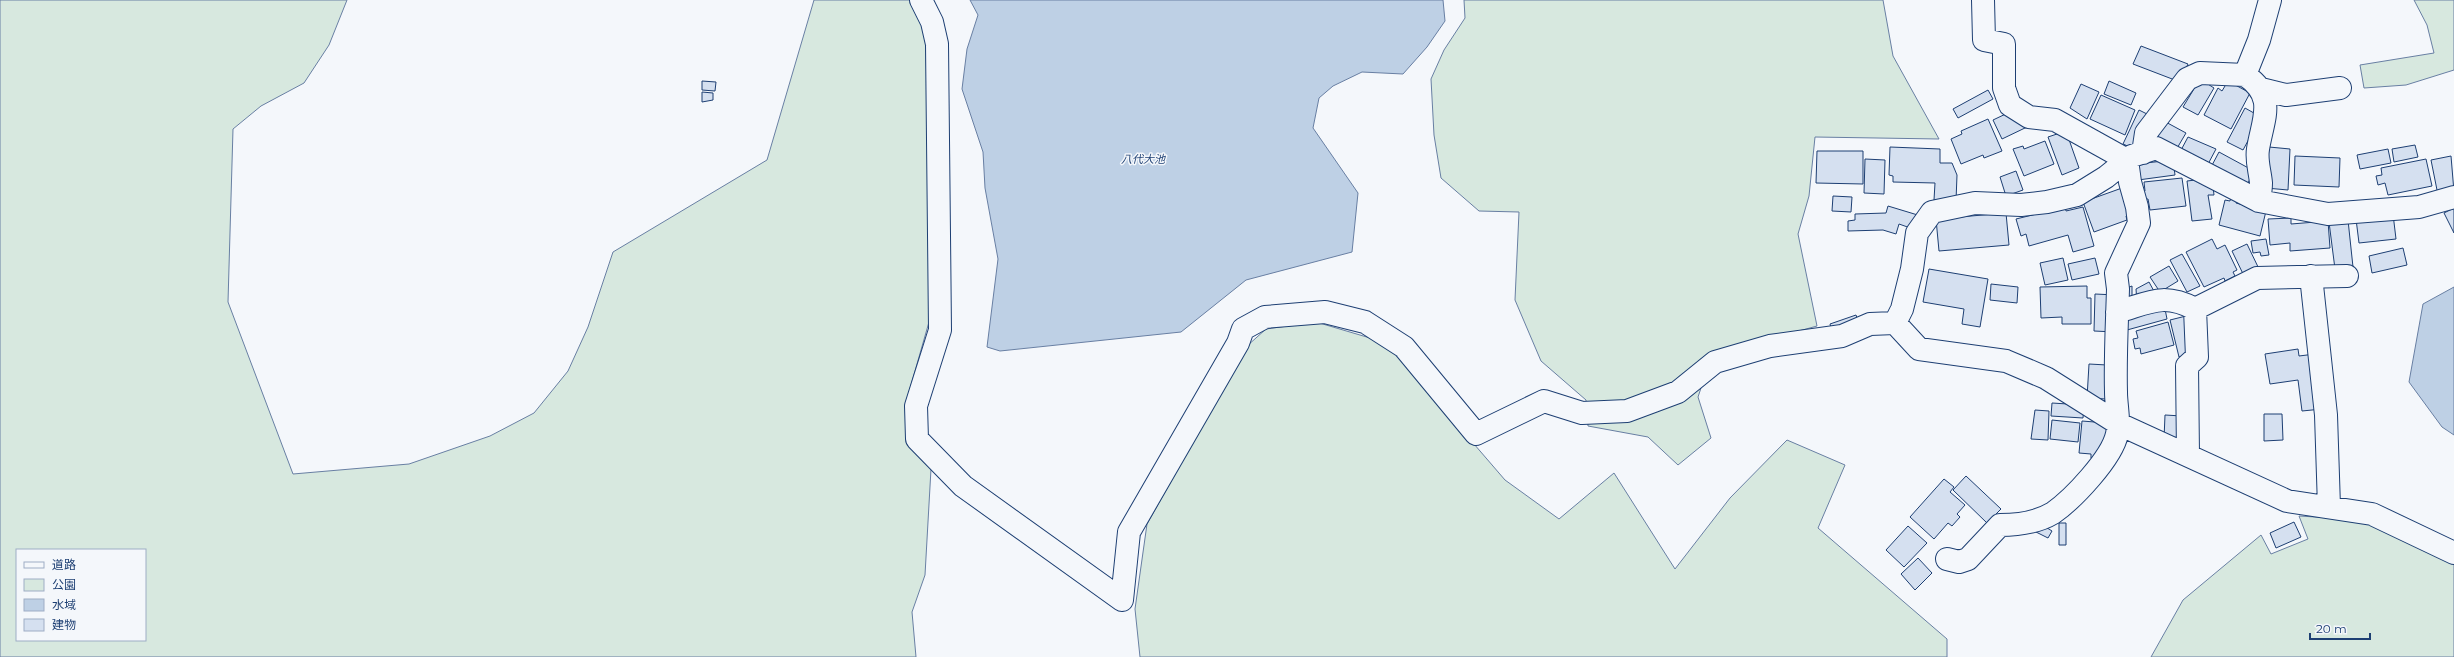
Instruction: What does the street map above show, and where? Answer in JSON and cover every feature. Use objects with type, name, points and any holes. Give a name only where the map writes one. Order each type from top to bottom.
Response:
[{"type":"street","points":[[921,0],[932,22],[937,44],[940,330],[916,406],[917,439],[963,486],[1122,600],[1129,532],[1238,343],[1243,329],[1265,317],[1325,312],[1365,322],[1404,347],[1476,434],[1544,401],[1582,413],[1627,411],[1678,392],[1715,362],[1770,346],[1842,336],[1870,324],[1895,323],[1919,349],[2006,361],[2046,378],[2119,424],[2287,501],[2372,514],[2454,553]]},
{"type":"street","points":[[1983,0],[1984,40],[2004,44],[2004,88],[2010,105],[2029,117],[2055,120],[2135,157]]},
{"type":"street","points":[[2259,201],[2261,183],[2258,167],[2258,149],[2267,109],[2253,82],[2259,40],[2270,0]]},
{"type":"street","points":[[1947,559],[1959,562],[1968,559],[2000,525],[2020,525],[2052,513],[2075,493],[2105,459],[2117,436],[2119,424],[2116,392],[2118,312],[2116,273],[2139,223],[2137,207],[2130,182],[2135,157],[2146,133],[2187,79],[2200,73],[2253,82],[2286,94],[2340,88]]},
{"type":"street","points":[[1895,323],[1902,309],[1912,269],[1917,233],[1932,212],[1975,203],[2021,205],[2047,202],[2077,195],[2135,157],[2156,148],[2259,201],[2328,214],[2419,207],[2454,197]]},
{"type":"street","points":[[2311,276],[2326,415],[2329,508]]},
{"type":"street","points":[[2195,309],[2257,278],[2347,276]]},
{"type":"street","points":[[2118,312],[2164,298],[2183,303],[2195,309]]},
{"type":"street","points":[[2188,456],[2187,366],[2197,357],[2195,309]]},
{"type":"green space","points":[[0,0],[347,0],[329,45],[304,83],[261,106],[233,129],[228,302],[293,474],[409,464],[490,436],[534,413],[568,371],[588,327],[613,252],[767,160],[814,0],[912,0],[921,9],[926,43],[931,315],[909,392],[908,434],[931,469],[925,575],[912,612],[916,657],[0,657]]},
{"type":"green space","points":[[1464,0],[1883,0],[1893,56],[1939,139],[1815,137],[1809,196],[1798,234],[1817,326],[1712,355],[1698,397],[1711,438],[1678,465],[1648,437],[1588,426],[1586,400],[1541,361],[1515,300],[1519,212],[1479,211],[1441,178],[1434,135],[1431,79],[1444,50],[1465,18]]},
{"type":"green space","points":[[2414,0],[2454,0],[2454,70],[2406,85],[2364,88],[2360,65],[2434,53],[2427,25]]},
{"type":"green space","points":[[1316,322],[1387,343],[1505,480],[1559,519],[1614,473],[1675,569],[1730,498],[1787,440],[1845,465],[1818,528],[1947,639],[1947,657],[1140,657],[1135,609],[1147,524],[1247,346],[1266,329]]},
{"type":"green space","points":[[2299,516],[2366,520],[2454,561],[2454,657],[2151,657],[2183,600],[2261,535],[2271,554],[2308,539]]},
{"type":"water","name":"八代大池","points":[[970,0],[1443,0],[1445,21],[1427,47],[1403,74],[1362,72],[1333,86],[1319,98],[1313,128],[1358,193],[1352,252],[1246,280],[1181,332],[1000,351],[987,347],[998,259],[985,188],[983,152],[962,89],[967,49],[978,15]]},
{"type":"water","points":[[2454,287],[2454,435],[2442,427],[2409,382],[2423,304]]},
{"type":"building","points":[[2141,46],[2188,64],[2180,82],[2133,64]]},
{"type":"building","points":[[2200,79],[2214,88],[2198,115],[2183,107]]},
{"type":"building","points":[[702,81],[716,82],[715,91],[702,90]]},
{"type":"building","points":[[2109,81],[2136,93],[2131,105],[2104,94]]},
{"type":"building","points":[[2228,81],[2250,93],[2231,129],[2204,115],[2218,88],[2222,91]]},
{"type":"building","points":[[2081,84],[2099,92],[2087,119],[2070,108]]},
{"type":"building","points":[[1988,90],[1993,99],[1958,118],[1953,109]]},
{"type":"building","points":[[702,92],[713,93],[713,100],[702,102]]},
{"type":"building","points":[[2101,95],[2135,110],[2125,135],[2090,119]]},
{"type":"building","points":[[2245,108],[2261,117],[2243,150],[2227,142]]},
{"type":"building","points":[[2139,110],[2153,117],[2137,150],[2123,144]]},
{"type":"building","points":[[2012,111],[2027,127],[2002,139],[1993,120]]},
{"type":"building","points":[[1988,119],[2002,151],[1984,158],[1983,155],[1961,164],[1951,139],[1962,134],[1961,131]]},
{"type":"building","points":[[2162,120],[2186,133],[2176,150],[2152,137]]},
{"type":"building","points":[[2066,131],[2079,168],[2062,175],[2048,137]]},
{"type":"building","points":[[2188,137],[2216,149],[2207,166],[2180,152]]},
{"type":"building","points":[[2045,141],[2054,164],[2024,176],[2013,149],[2023,146],[2024,149]]},
{"type":"building","points":[[2415,145],[2418,157],[2394,162],[2392,149]]},
{"type":"building","points":[[1890,147],[1940,149],[1940,163],[1952,163],[1957,175],[1956,201],[1934,200],[1935,183],[1893,182],[1893,176],[1889,175]]},
{"type":"building","points":[[2269,147],[2290,149],[2288,190],[2266,188]]},
{"type":"building","points":[[2388,149],[2391,163],[2360,169],[2357,155]]},
{"type":"building","points":[[1817,151],[1863,151],[1863,184],[1816,183]]},
{"type":"building","points":[[2219,152],[2254,171],[2246,187],[2210,169]]},
{"type":"building","points":[[2295,156],[2340,158],[2339,187],[2294,185]]},
{"type":"building","points":[[2451,156],[2454,192],[2438,195],[2431,160]]},
{"type":"building","points":[[1865,159],[1885,160],[1884,194],[1864,193]]},
{"type":"building","points":[[2426,159],[2432,186],[2388,195],[2385,183],[2378,185],[2376,176],[2382,175],[2381,168]]},
{"type":"building","points":[[2173,160],[2175,175],[2138,180],[2136,164]]},
{"type":"building","points":[[2016,171],[2023,190],[2006,196],[2000,177]]},
{"type":"building","points":[[2182,178],[2186,206],[2150,210],[2148,199],[2142,199],[2142,191],[2145,191],[2144,182]]},
{"type":"building","points":[[2212,178],[2214,195],[2208,195],[2212,219],[2192,221],[2187,181]]},
{"type":"building","points":[[2122,188],[2131,214],[2126,216],[2127,220],[2094,232],[2083,202]]},
{"type":"building","points":[[1833,196],[1852,197],[1851,212],[1832,211]]},
{"type":"building","points":[[2231,197],[2237,199],[2236,203],[2266,211],[2260,236],[2219,225],[2225,200],[2230,201]]},
{"type":"building","points":[[1888,206],[1921,216],[1916,230],[1899,224],[1896,234],[1883,230],[1848,231],[1848,221],[1855,220],[1855,214],[1886,213]]},
{"type":"building","points":[[2065,207],[2066,211],[2083,207],[2094,246],[2073,252],[2068,235],[2029,246],[2026,234],[2021,236],[2016,219]]},
{"type":"building","points":[[2454,208],[2454,233],[2444,213]]},
{"type":"building","points":[[2006,213],[2009,245],[1939,251],[1936,219]]},
{"type":"building","points":[[2393,214],[2396,239],[2359,243],[2356,219]]},
{"type":"building","points":[[2291,218],[2291,224],[2328,221],[2330,248],[2290,251],[2290,243],[2270,245],[2268,219]]},
{"type":"building","points":[[2348,220],[2353,267],[2335,269],[2329,222]]},
{"type":"building","points":[[2212,239],[2217,249],[2225,245],[2237,270],[2233,272],[2235,276],[2225,281],[2224,278],[2204,287],[2186,252]]},
{"type":"building","points":[[2266,239],[2269,255],[2261,256],[2260,252],[2253,253],[2251,241]]},
{"type":"building","points":[[2247,244],[2260,271],[2245,278],[2232,251]]},
{"type":"building","points":[[2403,248],[2407,265],[2372,273],[2369,256]]},
{"type":"building","points":[[2182,254],[2200,286],[2187,292],[2170,260]]},
{"type":"building","points":[[2063,258],[2068,280],[2045,285],[2040,263]]},
{"type":"building","points":[[2095,258],[2099,274],[2072,280],[2068,264]]},
{"type":"building","points":[[2169,266],[2178,281],[2160,292],[2150,277]]},
{"type":"building","points":[[1929,269],[1988,279],[1980,327],[1962,324],[1964,309],[1923,302]]},
{"type":"building","points":[[2149,282],[2155,293],[2137,303],[2136,289]]},
{"type":"building","points":[[1991,284],[2018,287],[2017,303],[1990,300]]},
{"type":"building","points":[[2087,286],[2087,298],[2091,298],[2091,324],[2062,324],[2062,317],[2041,318],[2040,287]]},
{"type":"building","points":[[2132,286],[2132,305],[2122,290]]},
{"type":"building","points":[[2095,294],[2116,295],[2115,332],[2094,331]]},
{"type":"building","points":[[2164,304],[2167,319],[2127,330],[2123,316]]},
{"type":"building","points":[[1856,315],[1860,326],[1833,336],[1830,324]]},
{"type":"building","points":[[2186,316],[2195,354],[2179,357],[2170,320]]},
{"type":"building","points":[[2168,322],[2174,345],[2141,354],[2140,348],[2135,349],[2133,339],[2138,338],[2136,331]]},
{"type":"building","points":[[2298,349],[2299,356],[2315,354],[2322,409],[2302,411],[2298,380],[2270,384],[2265,354]]},
{"type":"building","points":[[2089,364],[2107,365],[2106,399],[2087,398]]},
{"type":"building","points":[[2052,403],[2084,405],[2083,418],[2051,416]]},
{"type":"building","points":[[2035,410],[2049,411],[2048,440],[2031,439]]},
{"type":"building","points":[[2264,414],[2282,414],[2283,440],[2264,441]]},
{"type":"building","points":[[2165,415],[2182,416],[2181,440],[2164,439]]},
{"type":"building","points":[[2052,420],[2080,423],[2078,442],[2050,439]]},
{"type":"building","points":[[2082,421],[2107,423],[2105,456],[2097,459],[2091,458],[2091,454],[2079,453]]},
{"type":"building","points":[[1966,476],[2001,509],[1987,523],[1953,490]]},
{"type":"building","points":[[1944,479],[1954,487],[1950,492],[1965,505],[1957,514],[1960,517],[1952,526],[1948,523],[1934,539],[1910,517]]},
{"type":"building","points":[[2294,522],[2301,537],[2276,548],[2270,533]]},
{"type":"building","points":[[2059,523],[2066,523],[2066,545],[2059,545]]},
{"type":"building","points":[[2041,524],[2052,531],[2048,538],[2036,532]]},
{"type":"building","points":[[1908,526],[1927,543],[1904,567],[1886,550]]},
{"type":"building","points":[[1918,558],[1932,573],[1915,590],[1901,574]]}]
